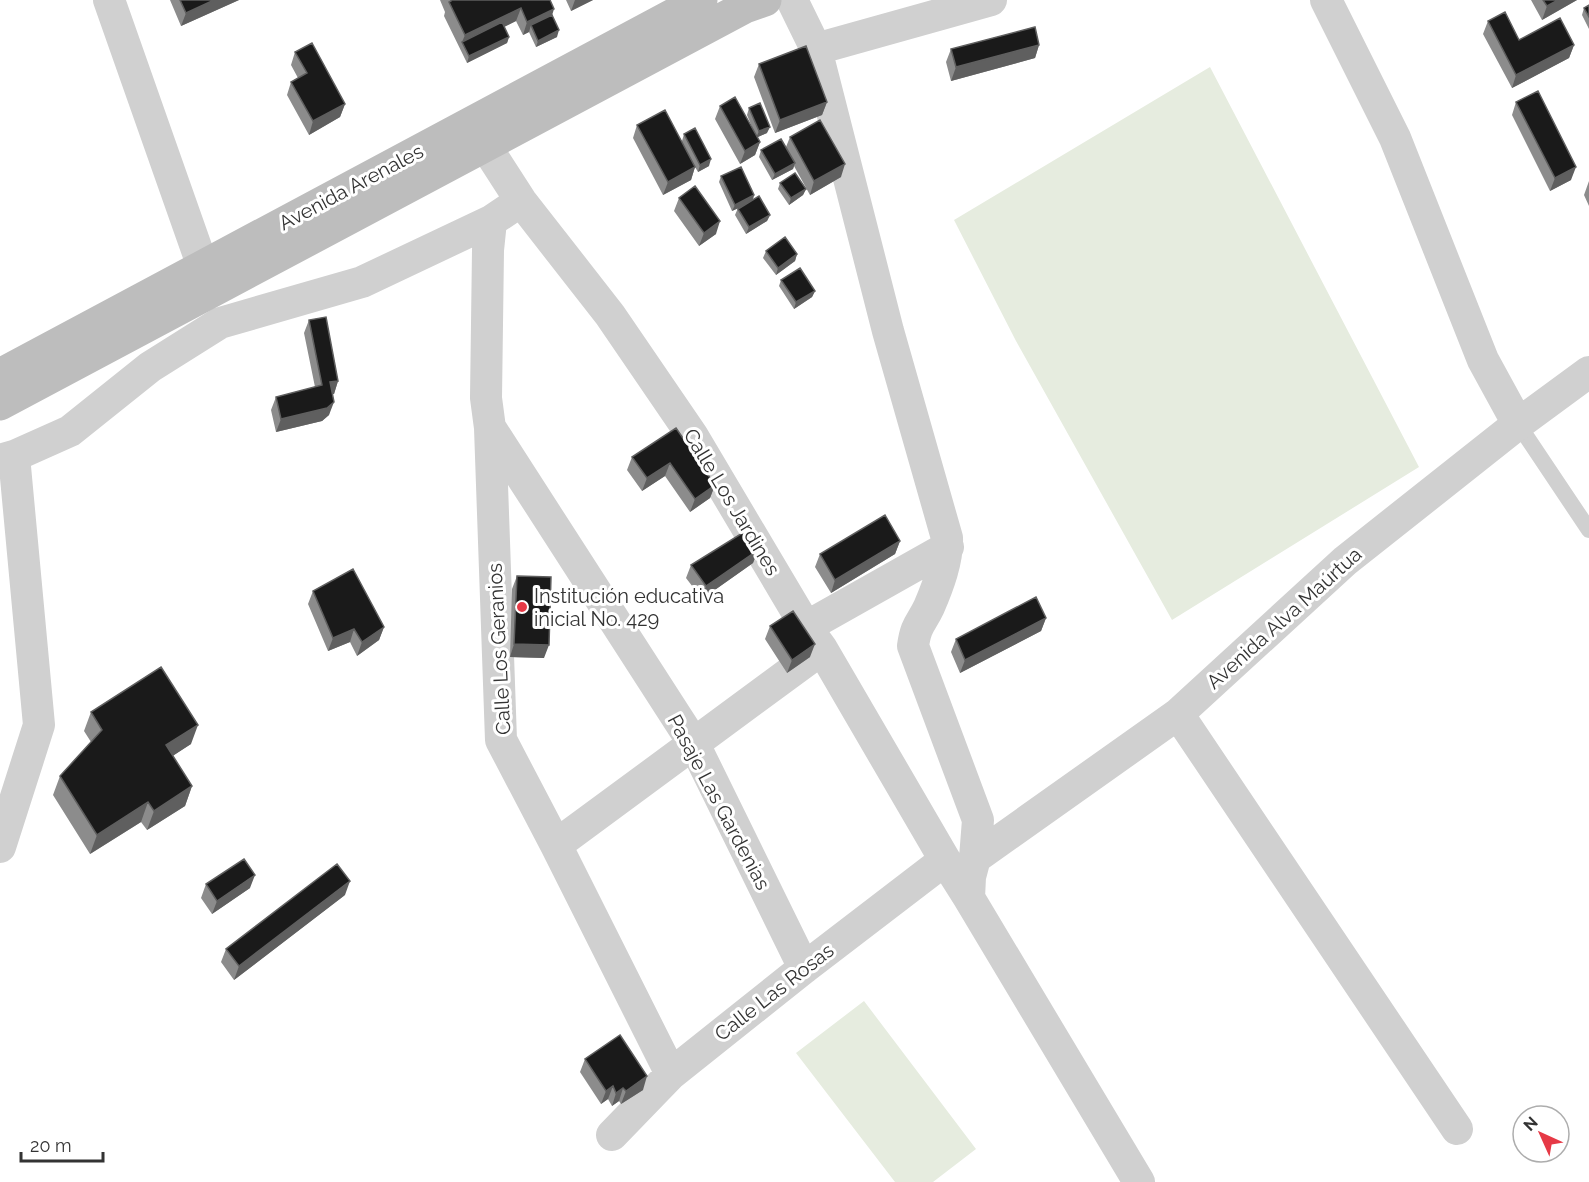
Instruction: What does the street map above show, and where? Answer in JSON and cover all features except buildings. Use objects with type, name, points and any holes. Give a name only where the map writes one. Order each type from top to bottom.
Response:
[{"type":"main road","name":"Avenida Arenales","points":[[0,375],[206,279],[477,134],[701,0]]},
{"type":"main road","points":[[477,134],[745,7],[765,0]]},
{"type":"main road","points":[[0,404],[206,279]]},
{"type":"street","points":[[109,0],[206,279]]},
{"type":"street","points":[[792,0],[816,49],[888,331],[947,538],[948,552],[929,608],[915,629],[913,646],[978,820],[969,898]]},
{"type":"street","points":[[816,49],[991,0]]},
{"type":"street","points":[[1326,0],[1395,138],[1483,360],[1518,424]]},
{"type":"street","name":"Calle Los Jardines","points":[[477,134],[520,201],[610,315],[692,435],[1139,1182]]},
{"type":"street","points":[[0,848],[39,725],[7,458],[70,431],[150,368],[220,322],[362,282],[490,221],[520,201]]},
{"type":"street","name":"Calle Los Geranios","points":[[490,221],[486,398],[490,428],[501,740],[671,1074]]},
{"type":"street","name":"Avenida Alva Maúrtua","points":[[975,858],[1178,714],[1345,561],[1518,424],[1589,372]]},
{"type":"street","name":"Pasaje Las Gardenias","points":[[490,428],[694,744],[804,968]]},
{"type":"street","points":[[556,845],[694,744],[814,638],[948,547]]},
{"type":"street","points":[[1178,714],[1457,1128]]},
{"type":"street","name":"Calle Las Rosas","points":[[612,1135],[671,1074],[945,860]]},
{"type":"lane","points":[[1518,424],[1589,530]]},
{"type":"shaded area","points":[[1210,67],[1419,467],[1172,620],[1016,341],[954,220]]},
{"type":"shaded area","points":[[864,1001],[976,1149],[933,1182],[895,1182],[796,1053]]},
{"type":"place","name":"Institución educativa inicial No. 429","points":[[522,607]]}]
